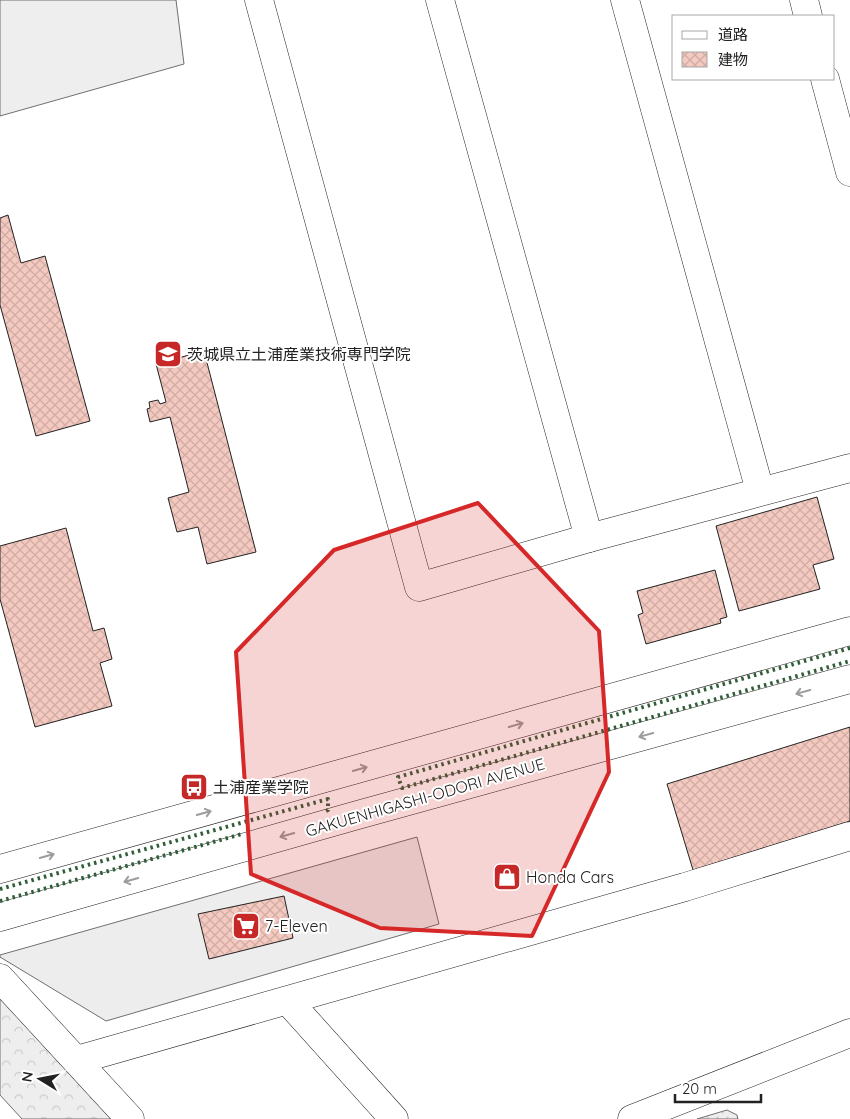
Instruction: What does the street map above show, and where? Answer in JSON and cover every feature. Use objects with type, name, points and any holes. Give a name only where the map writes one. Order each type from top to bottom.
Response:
[{"type":"street","points":[[259,0],[419,587],[589,538],[850,468]]},
{"type":"street","points":[[440,0],[589,538]]},
{"type":"street","points":[[624,0],[760,491]]},
{"type":"street","points":[[804,0],[808,15]]},
{"type":"street","points":[[825,80],[850,172]]},
{"type":"street","points":[[0,869],[850,631]]},
{"type":"street","name":"GAKUENHIGASHI-ODORI AVENUE","points":[[0,917],[354,816],[850,679]]},
{"type":"street","points":[[76,1060],[685,887],[850,836]]},
{"type":"street","points":[[0,978],[130,1119]]},
{"type":"street","points":[[288,1001],[394,1119]]},
{"type":"street","points":[[632,1119],[850,1034]]},
{"type":"highlighted area","points":[[478,503],[599,631],[609,772],[532,936],[380,928],[251,874],[236,652],[334,550]]},
{"type":"green space","points":[[0,0],[176,0],[184,64],[0,116]]},
{"type":"green space","points":[[0,996],[116,1119],[22,1119],[0,1095]]},
{"type":"green space","points":[[727,1110],[737,1115],[738,1119],[697,1119]]},
{"type":"shaded area","points":[[417,837],[439,924],[106,1021],[0,957],[0,955]]},
{"type":"building","points":[[8,215],[21,263],[45,256],[90,421],[36,436],[0,305],[0,218]]},
{"type":"building","points":[[204,351],[256,552],[207,564],[198,527],[177,532],[168,498],[189,492],[170,417],[150,422],[147,409],[150,408],[149,402],[158,400],[160,404],[166,402],[156,364]]},
{"type":"building","points":[[817,497],[834,559],[813,565],[820,589],[739,611],[716,526]]},
{"type":"building","points":[[66,528],[93,631],[104,628],[112,659],[100,663],[112,706],[35,727],[0,599],[0,546]]},
{"type":"building","points":[[715,570],[727,617],[720,619],[721,623],[646,644],[638,615],[643,613],[637,591]]},
{"type":"building","points":[[850,727],[850,821],[693,870],[667,784]]},
{"type":"building","name":"7-Eleven","points":[[284,896],[293,938],[209,959],[198,914]]},
{"type":"hedge","points":[[850,648],[398,777],[402,788],[850,661]]},
{"type":"hedge","points":[[0,889],[328,799],[328,810],[326,811]]},
{"type":"hedge","points":[[0,901],[242,834]]},
{"type":"place","name":"茨城県立土浦産業技術専門学院","points":[[168,354]]},
{"type":"place","name":"土浦産業学院","points":[[194,787]]},
{"type":"place","name":"Honda Cars","points":[[507,877]]},
{"type":"place","name":"7-Eleven","points":[[246,926]]}]
